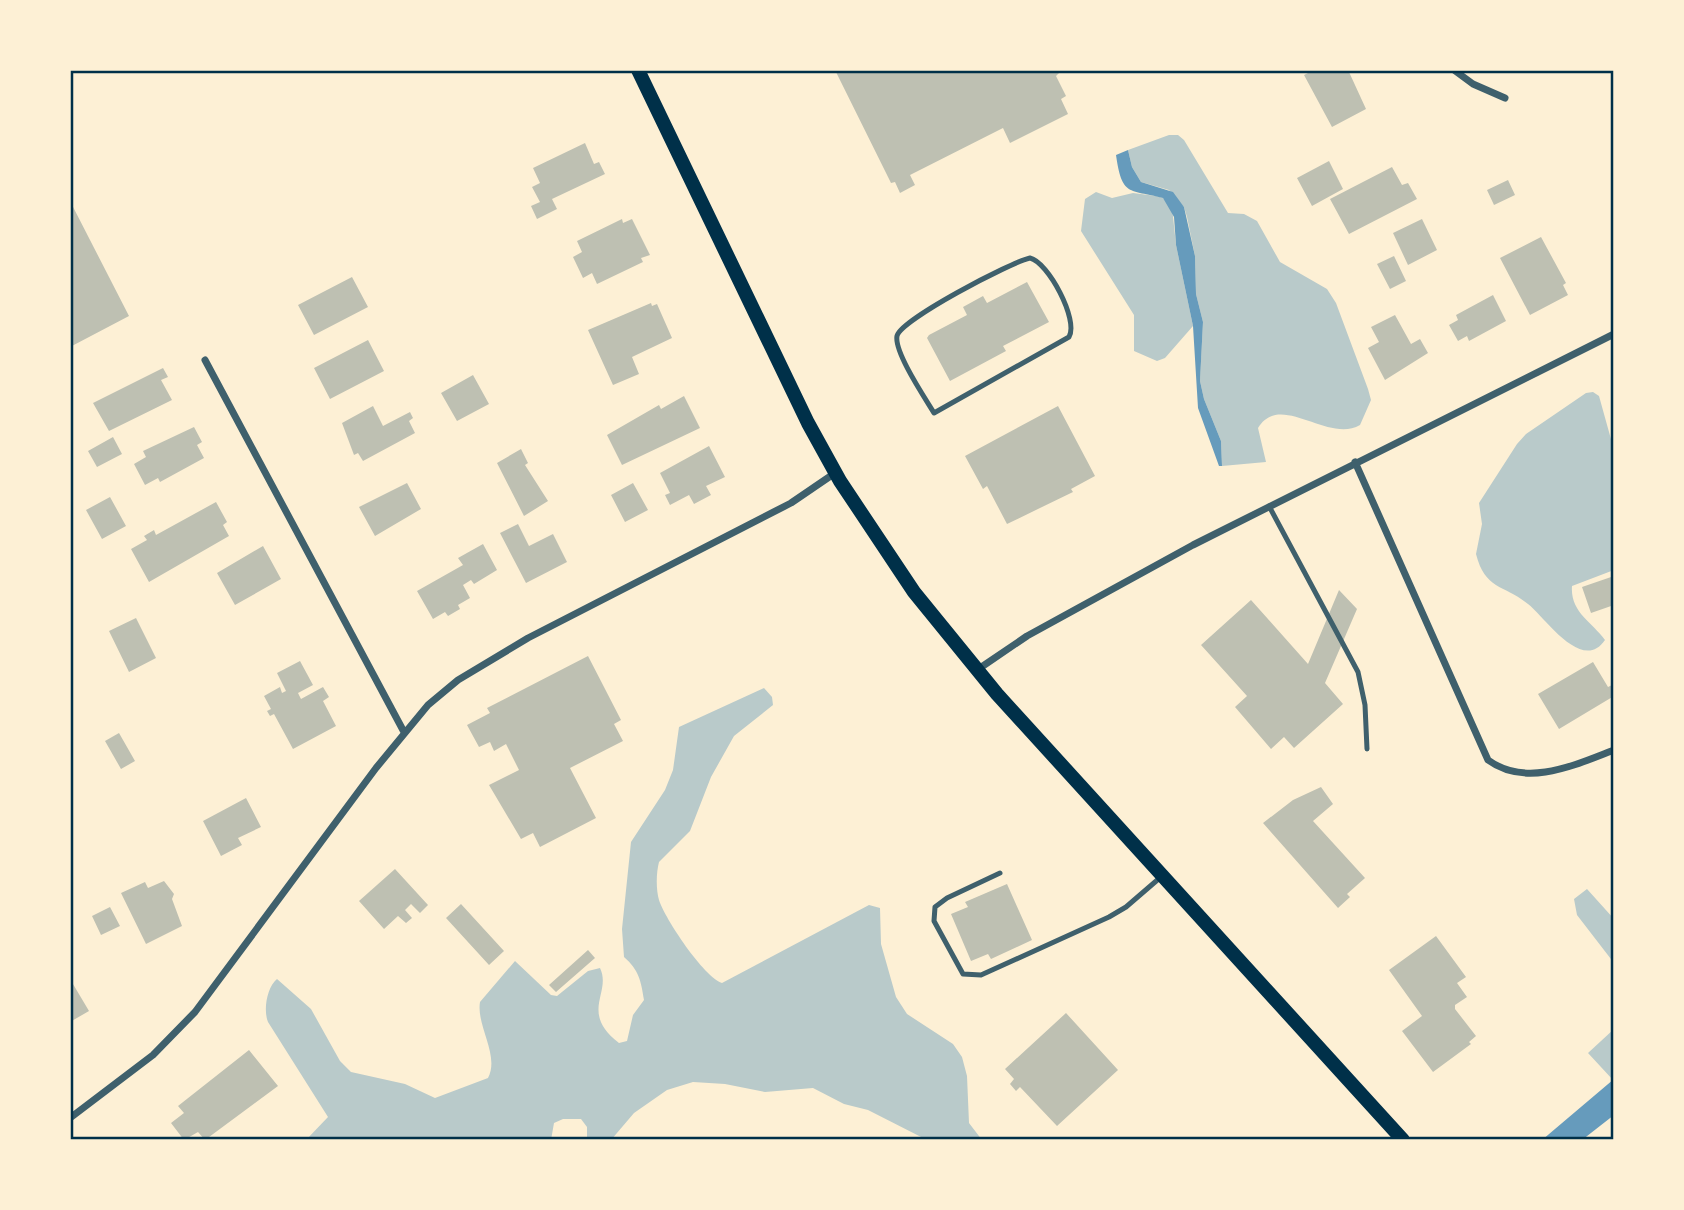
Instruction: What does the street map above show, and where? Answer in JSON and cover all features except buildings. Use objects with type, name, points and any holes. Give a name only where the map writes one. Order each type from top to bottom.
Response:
[{"type":"main road","points":[[638,70],[808,423],[836,473],[914,592],[977,671],[1403,1140]]},
{"type":"street","points":[[1454,70],[1473,84],[1505,99]]},
{"type":"street","points":[[977,671],[1027,636],[1269,506],[1614,334]]},
{"type":"street","points":[[205,360],[404,732]]},
{"type":"street","points":[[1355,462],[1477,741],[1488,760],[1503,769],[1534,774],[1614,750]]},
{"type":"street","points":[[70,1118],[153,1055],[195,1012],[404,732],[428,705],[457,680],[491,658],[791,503],[836,473]]},
{"type":"lane","points":[[1030,258],[1041,263],[1069,311],[1072,327],[1069,337],[933,413],[901,354],[897,336],[900,330],[909,321],[1015,263],[1030,258]]},
{"type":"lane","points":[[1269,506],[1358,672],[1365,705],[1367,748]]},
{"type":"lane","points":[[1000,873],[947,898],[935,907],[934,921],[963,974],[981,975],[1109,917],[1126,907],[1162,875]]},
{"type":"shaded area","points":[[1169,135],[1178,135],[1184,140],[1228,213],[1244,214],[1257,221],[1280,262],[1327,289],[1336,303],[1371,400],[1360,425],[1347,429],[1292,416],[1267,418],[1258,428],[1266,462],[1222,466],[1221,441],[1204,399],[1200,381],[1203,322],[1196,294],[1195,256],[1187,217],[1184,207],[1169,190],[1141,182],[1132,167],[1128,150]]},
{"type":"shaded area","points":[[1096,192],[1112,198],[1133,193],[1156,196],[1163,198],[1172,207],[1176,245],[1193,326],[1165,358],[1157,361],[1134,351],[1134,315],[1081,231],[1085,199]]},
{"type":"shaded area","points":[[1593,392],[1599,396],[1614,450],[1614,570],[1572,586],[1574,603],[1578,610],[1605,640],[1596,649],[1586,650],[1575,647],[1553,630],[1528,604],[1490,581],[1476,554],[1482,524],[1479,503],[1517,444],[1526,434],[1586,393]]},
{"type":"shaded area","points":[[764,688],[772,697],[773,705],[734,736],[711,777],[690,831],[659,862],[657,886],[663,909],[696,959],[722,983],[869,905],[880,908],[881,944],[896,997],[907,1014],[953,1044],[962,1057],[967,1076],[969,1123],[982,1140],[927,1140],[868,1110],[844,1104],[813,1088],[765,1092],[725,1084],[693,1082],[667,1090],[634,1113],[611,1140],[587,1140],[587,1127],[581,1119],[563,1119],[554,1123],[551,1140],[306,1140],[328,1117],[268,1022],[267,999],[277,979],[311,1009],[340,1061],[351,1072],[405,1084],[435,1098],[488,1078],[491,1069],[490,1050],[481,1021],[480,1002],[515,961],[551,995],[557,996],[588,971],[600,968],[603,977],[599,1003],[601,1022],[619,1043],[627,1041],[633,1015],[644,1000],[638,976],[624,957],[622,929],[631,842],[665,790],[673,770],[679,727]]},
{"type":"shaded area","points":[[1587,889],[1614,919],[1614,963],[1577,915],[1574,899]]},
{"type":"shaded area","points":[[1614,1029],[1614,1079],[1613,1080],[1588,1053]]},
{"type":"water","points":[[1128,150],[1132,167],[1141,182],[1173,192],[1184,207],[1195,256],[1196,294],[1203,322],[1200,381],[1204,399],[1221,441],[1222,466],[1219,466],[1198,408],[1193,326],[1176,245],[1174,217],[1163,198],[1135,192],[1125,185],[1118,169],[1116,155]]},
{"type":"water","points":[[1614,1079],[1614,1115],[1582,1140],[1542,1140]]}]
